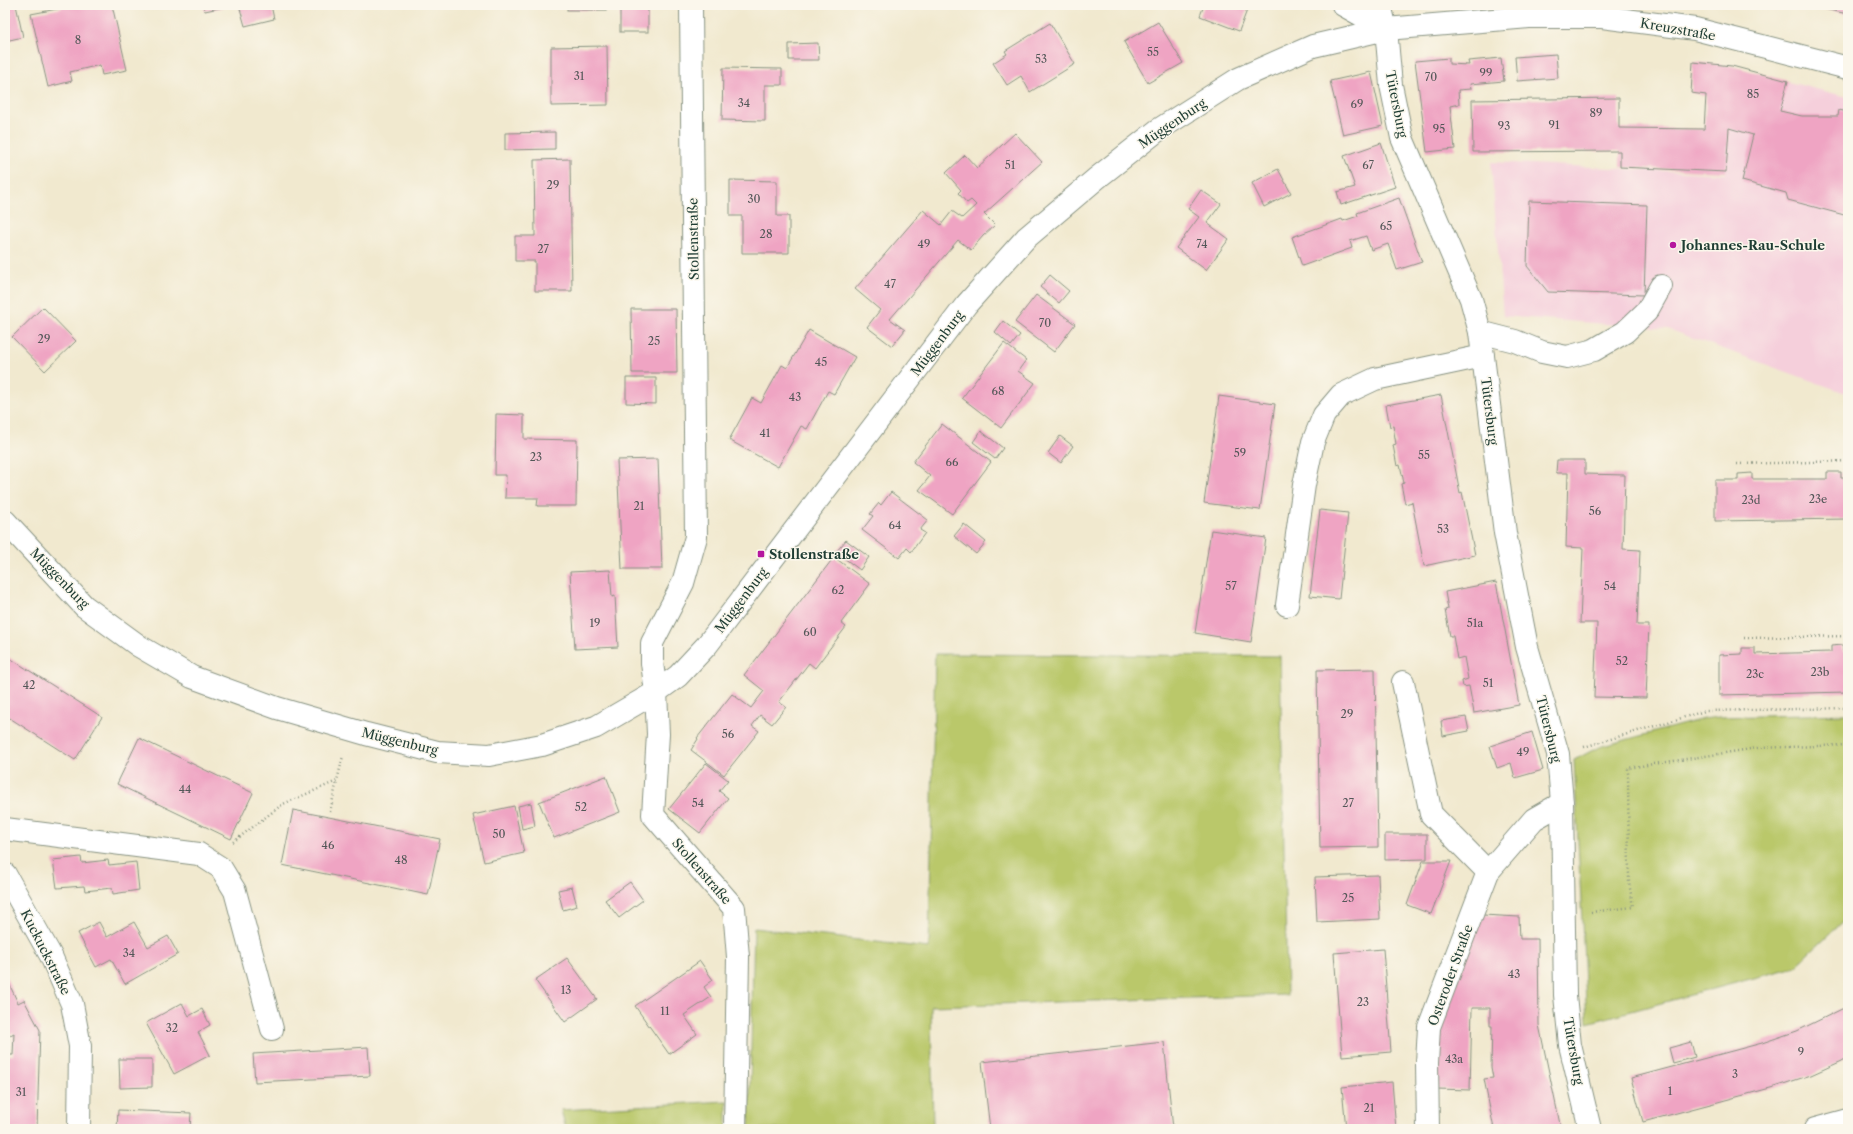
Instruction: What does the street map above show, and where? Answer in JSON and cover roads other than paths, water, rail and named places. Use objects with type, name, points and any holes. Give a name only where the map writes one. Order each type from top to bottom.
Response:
[{"type":"street","name":"Stollenstraße","points":[[690,5],[696,537],[683,583],[652,643],[652,663],[656,692],[658,734],[653,815],[734,908],[738,956],[735,1129]]},
{"type":"street","points":[[1343,5],[1386,29]]},
{"type":"street","name":"Tütersburg","points":[[1380,5],[1386,29],[1391,85],[1402,138],[1471,298],[1480,332],[1505,533],[1527,647],[1558,754],[1562,804],[1565,994],[1570,1045],[1590,1129]]},
{"type":"street","name":"Kreuzstraße","points":[[1386,29],[1528,17],[1602,17],[1695,29],[1848,68]]},
{"type":"street","name":"Müggenburg","points":[[5,521],[84,606],[139,646],[192,678],[277,708],[437,752],[488,754],[542,745],[596,727],[656,692],[678,676],[707,645],[966,305],[1026,238],[1097,178],[1158,130],[1238,79],[1313,46],[1386,29]]},
{"type":"street","points":[[1480,332],[1515,341],[1542,352],[1567,357],[1594,350],[1624,332],[1647,311],[1661,286]]},
{"type":"street","points":[[1287,605],[1304,485],[1313,442],[1324,415],[1342,395],[1375,379],[1482,356]]},
{"type":"street","points":[[1402,682],[1431,814],[1488,872]]},
{"type":"street","name":"Osteroder Straße","points":[[1428,1129],[1427,1063],[1429,1027],[1488,872],[1534,819],[1562,804]]},
{"type":"street","points":[[5,829],[199,854],[221,868],[235,891],[272,1029]]},
{"type":"street","name":"Kuckuckstraße","points":[[5,874],[51,956],[72,1004],[80,1046],[80,1129]]},
{"type":"street","points":[[1814,1129],[1848,1120]]},
{"type":"place","name":"Johannes-Rau-Schule","points":[[1673,245]]},
{"type":"place","name":"Stollenstraße","points":[[761,554]]}]
